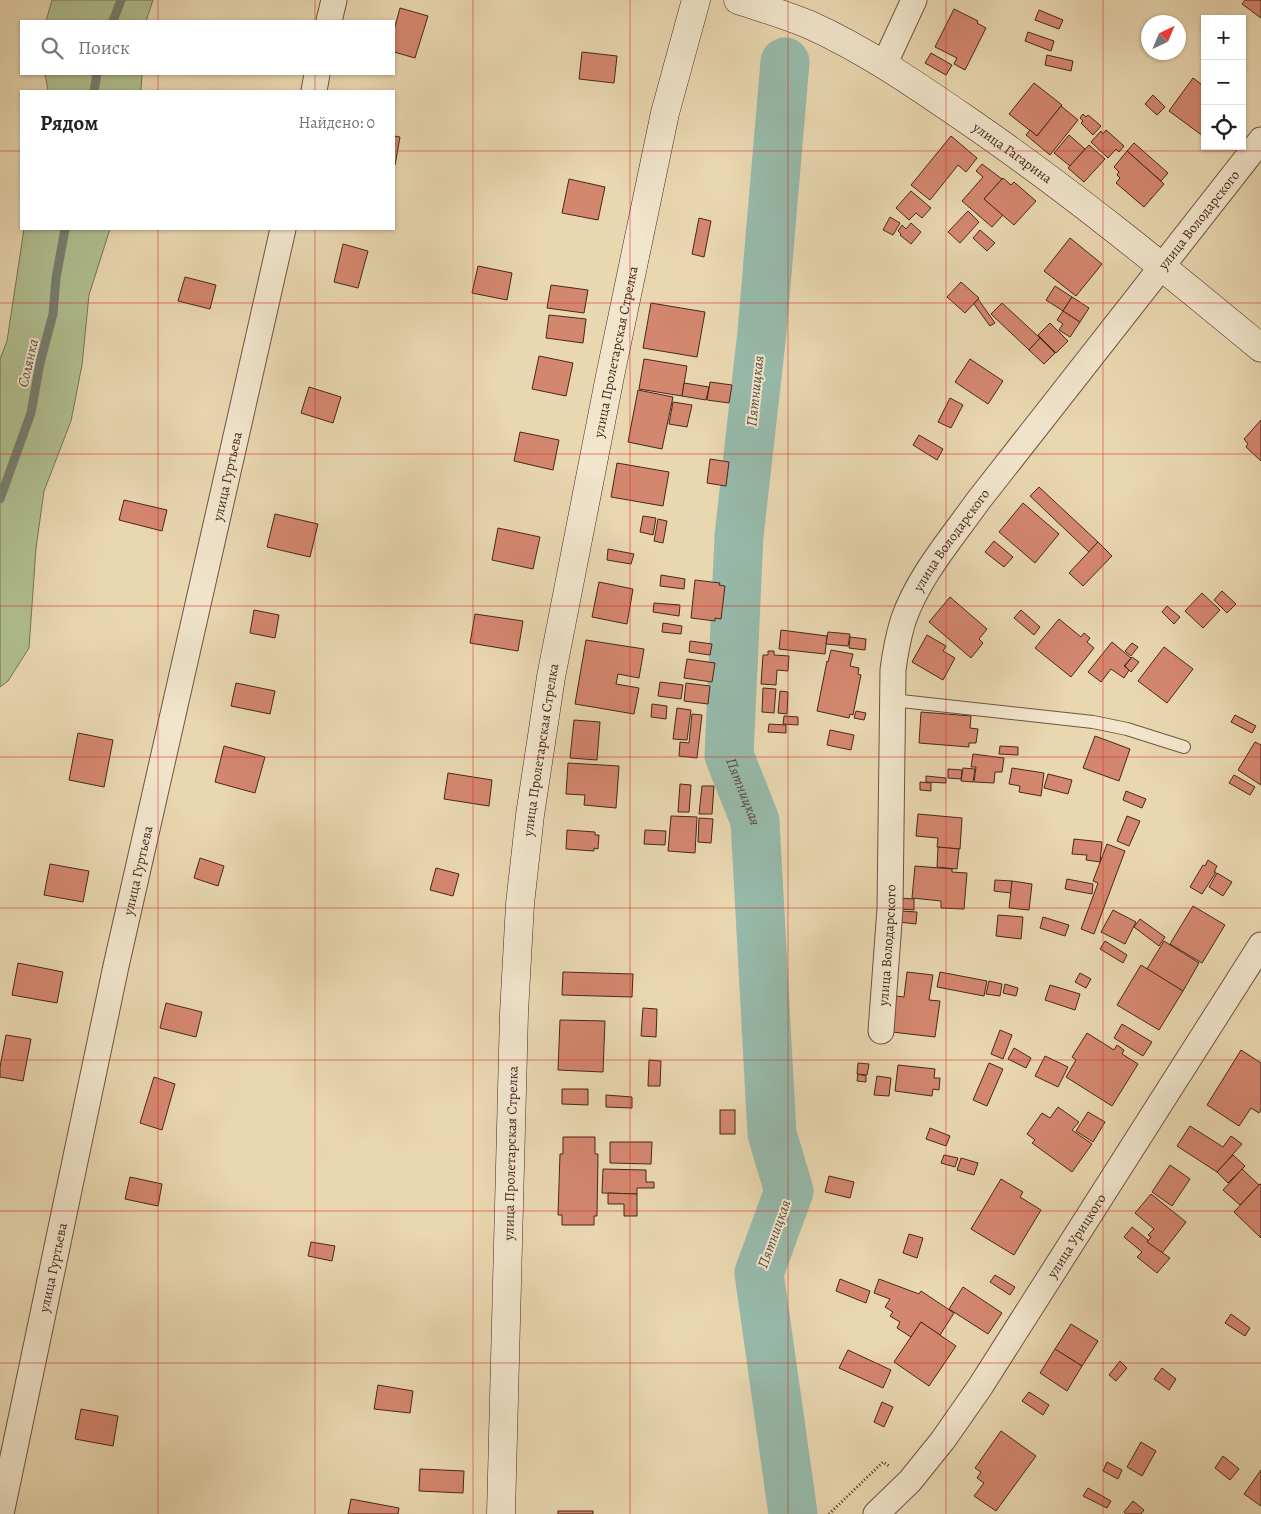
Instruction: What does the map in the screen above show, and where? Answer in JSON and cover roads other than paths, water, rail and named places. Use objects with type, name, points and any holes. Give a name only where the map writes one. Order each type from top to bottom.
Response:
[{"type":"street","points":[[329,20],[334,0]]},
{"type":"street","name":"улица Пролетарская Стрелка","points":[[501,1514],[514,1013],[520,904],[530,815],[551,677],[610,376],[665,113],[696,0]]},
{"type":"street","name":"улица Гагарина","points":[[738,0],[810,25],[884,65],[1013,152],[1093,212],[1261,348]]},
{"type":"street","points":[[884,65],[914,0]]},
{"type":"street","points":[[314,90],[317,75]]},
{"type":"street","name":"улица Володарского","points":[[881,1031],[890,909],[893,670],[896,644],[904,620],[919,586],[939,554],[978,501],[1261,140]]},
{"type":"street","name":"улица Гуртьева","points":[[1,1514],[116,966],[283,230]]},
{"type":"street","name":"улица Урицкого","points":[[876,1514],[910,1481],[943,1440],[980,1387],[1261,946]]},
{"type":"lane","points":[[892,700],[1094,722],[1128,729],[1184,747]]},
{"type":"waterway","name":"Солянка","points":[[113,20],[121,0]]},
{"type":"waterway","name":"Пятницкая","points":[[785,62],[762,332],[739,536],[729,755],[755,821],[772,1134],[789,1191],[759,1273],[793,1514]]},
{"type":"waterway","name":"Солянка","points":[[94,90],[97,75]]},
{"type":"waterway","name":"Солянка","points":[[0,499],[31,413],[40,363],[53,314],[56,278],[65,230]]}]
